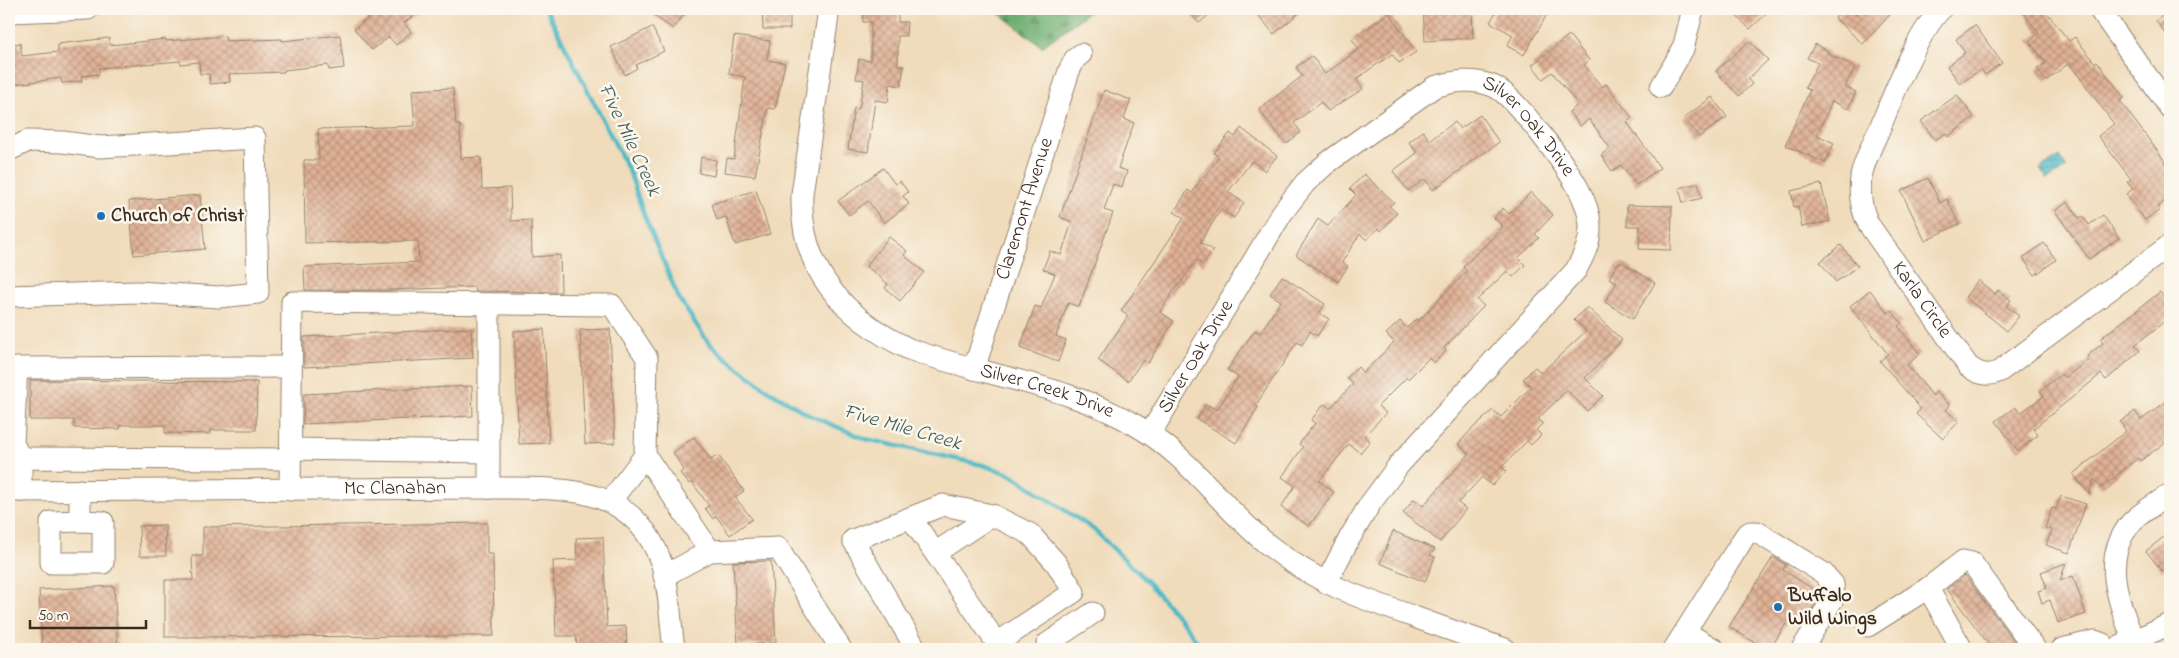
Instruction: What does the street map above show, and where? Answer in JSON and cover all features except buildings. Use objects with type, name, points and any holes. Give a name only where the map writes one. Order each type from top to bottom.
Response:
[{"type":"street","points":[[9,12],[88,9]]},
{"type":"street","name":"Silver Creek Drive","points":[[829,9],[802,194],[801,214],[809,250],[828,286],[848,310],[886,338],[909,349],[1094,404],[1121,416],[1150,434],[1182,459],[1246,525],[1269,545],[1310,575],[1346,592],[1505,649]]},
{"type":"street","points":[[1661,88],[1683,49],[1693,9]]},
{"type":"street","name":"Karla Circle","points":[[1941,9],[1924,30],[1893,95],[1865,162],[1860,188],[1862,207],[1869,225],[1968,366],[1976,372],[1986,375],[2000,372],[2170,245]]},
{"type":"street","points":[[2099,9],[2170,108]]},
{"type":"street","name":"Claremont Avenue","points":[[974,369],[1069,71],[1075,59],[1081,54]]},
{"type":"street","name":"Silver Oak Drive","points":[[1150,434],[1282,213],[1305,183],[1327,163],[1434,87],[1453,81],[1476,81],[1495,87],[1508,96],[1529,119],[1577,186],[1587,208],[1590,223],[1587,249],[1576,270],[1398,466],[1362,518],[1326,583]]},
{"type":"street","points":[[9,150],[28,141],[64,142],[100,147],[124,144],[255,138],[258,293],[219,297],[137,292],[9,296]]},
{"type":"street","points":[[290,490],[292,302],[612,305],[647,358],[645,455],[610,502]]},
{"type":"street","points":[[489,304],[489,488]]},
{"type":"street","points":[[15,491],[21,458],[13,444],[17,368],[290,367]]},
{"type":"street","points":[[21,458],[488,452]]},
{"type":"street","points":[[645,455],[710,550]]},
{"type":"street","name":"Mc Clanahan","points":[[15,491],[489,488],[575,490],[610,502],[621,508],[639,524],[655,550],[664,576],[674,649]]},
{"type":"street","points":[[80,490],[80,521]]},
{"type":"street","points":[[2170,494],[2131,523],[2121,539],[2115,557],[2114,582],[2128,646],[2170,624]]},
{"type":"street","points":[[911,518],[999,646],[1074,592],[1056,564],[1030,534],[992,515],[943,505],[853,540],[916,649]]},
{"type":"street","points":[[935,553],[992,515]]},
{"type":"street","points":[[1714,649],[1679,640],[1745,536],[1750,532],[1757,532],[1823,573],[1833,584],[1834,598],[1802,649]]},
{"type":"street","points":[[664,576],[710,550],[778,548],[841,649]]},
{"type":"street","points":[[1868,626],[1928,588],[1963,561],[1972,563],[2035,649]]},
{"type":"street","points":[[1928,588],[1962,649]]},
{"type":"street","points":[[1050,649],[1047,644],[1093,613]]},
{"type":"street","points":[[2062,649],[2095,641],[2103,644],[2105,649]]},
{"type":"green space","points":[[993,9],[1093,9],[1042,47]]},
{"type":"water","points":[[2060,157],[2067,168],[2047,180],[2040,169]]},
{"type":"waterway","name":"Five Mile Creek","points":[[546,9],[630,173],[644,215],[679,299],[708,342],[765,388],[809,415],[866,439],[983,465],[1012,475],[1093,529],[1145,579],[1203,649]]},
{"type":"place","name":"Church of Christ","points":[[101,216]]},
{"type":"place","name":"Buffalo Wild Wings","points":[[1778,607]]}]
